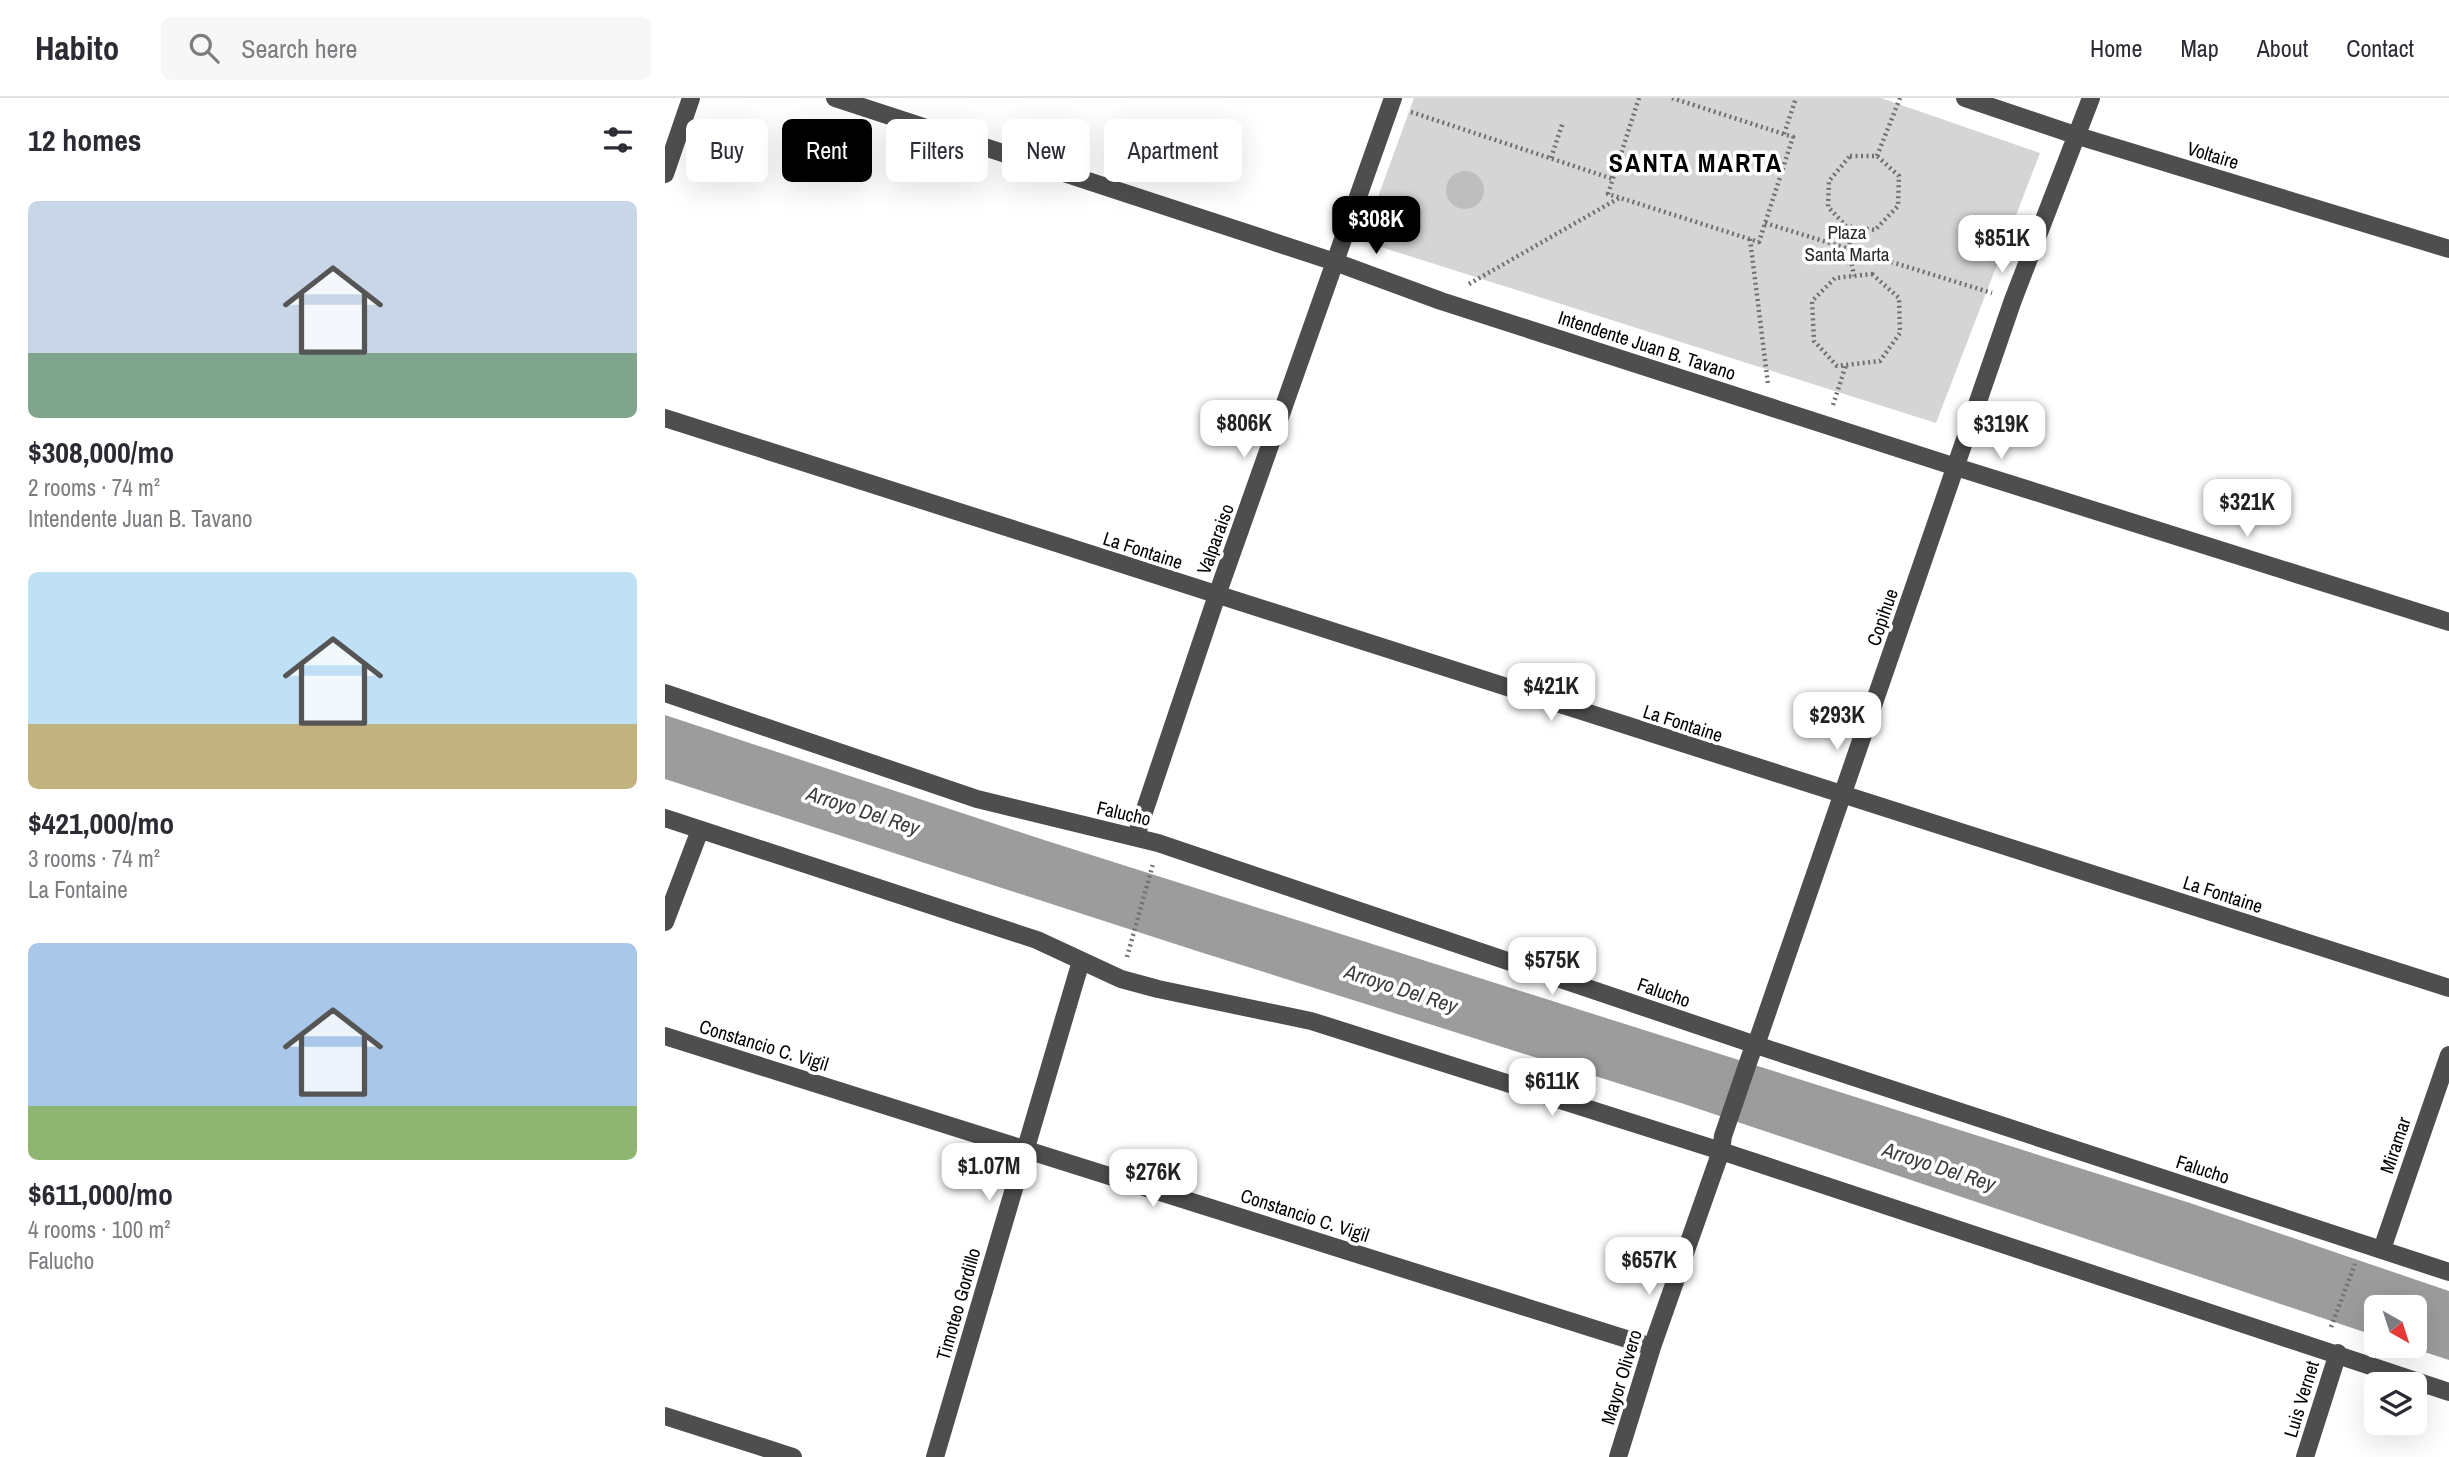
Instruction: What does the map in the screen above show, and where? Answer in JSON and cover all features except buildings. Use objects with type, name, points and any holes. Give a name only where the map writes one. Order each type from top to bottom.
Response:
[{"type":"street","points":[[665,174],[691,98]]},
{"type":"street","name":"Intendente Juan B. Tavano","points":[[835,98],[1826,425],[2449,622]]},
{"type":"street","name":"Voltaire","points":[[1965,98],[2078,136],[2449,249]]},
{"type":"street","name":"Copihue","points":[[1722,1144],[2013,300],[2091,98]]},
{"type":"street","name":"Valparaiso","points":[[1136,836],[1217,596],[1392,102]]},
{"type":"street","name":"La Fontaine","points":[[665,418],[2449,988]]},
{"type":"street","name":"Falucho","points":[[665,693],[977,799],[1136,836],[1753,1050],[2449,1272]]},
{"type":"street","points":[[665,818],[1037,940],[1121,979],[1311,1021],[1722,1144],[2449,1392]]},
{"type":"street","points":[[665,922],[700,830]]},
{"type":"street","name":"Timoteo Gordillo","points":[[935,1457],[1081,961]]},
{"type":"street","name":"Constancio C. Vigil","points":[[665,1036],[1651,1347]]},
{"type":"street","name":"Miramar","points":[[2382,1249],[2449,1055]]},
{"type":"street","name":"Mayor Olivero","points":[[1618,1457],[1651,1347],[1722,1144]]},
{"type":"street","name":"Luis Vernet","points":[[2305,1457],[2338,1353]]},
{"type":"street","points":[[665,1416],[793,1457]]},
{"type":"path","points":[[1639,98],[1608,194],[1759,242],[1793,136],[1672,98]]},
{"type":"path","points":[[1784,134],[1796,98]]},
{"type":"path","points":[[1877,156],[1900,98]]},
{"type":"path","points":[[1392,102],[1613,178]]},
{"type":"path","points":[[1551,158],[1563,122]]},
{"type":"path","points":[[1850,156],[1877,156],[1899,176],[1899,206],[1875,230],[1852,226],[1846,226],[1828,206],[1829,181],[1850,156]]},
{"type":"path","points":[[1441,300],[1620,198]]},
{"type":"path","points":[[1765,223],[2013,300]]},
{"type":"path","points":[[1852,226],[1849,249],[1854,275]]},
{"type":"path","points":[[1749,239],[1771,407]]},
{"type":"path","points":[[1872,274],[1899,298],[1900,333],[1880,361],[1837,366],[1814,341],[1812,301],[1835,278],[1854,275],[1872,274]]},
{"type":"path","points":[[1826,425],[1846,365]]},
{"type":"path","points":[[1131,945],[1151,870]]},
{"type":"path","points":[[2332,1326],[2358,1254]]},
{"type":"green space","name":"Plaza Santa Marta","points":[[1414,98],[1881,98],[2040,153],[1936,423],[1362,241]]},
{"type":"water","name":"Arroyo Del Rey","points":[[665,715],[1041,839],[2190,1203],[2449,1291],[2449,1360],[2427,1353],[2427,1295],[2364,1295],[2364,1332],[1684,1104],[1200,952],[665,779]]},
{"type":"district","name":"SANTA MARTA","points":[[1696,163]]}]
